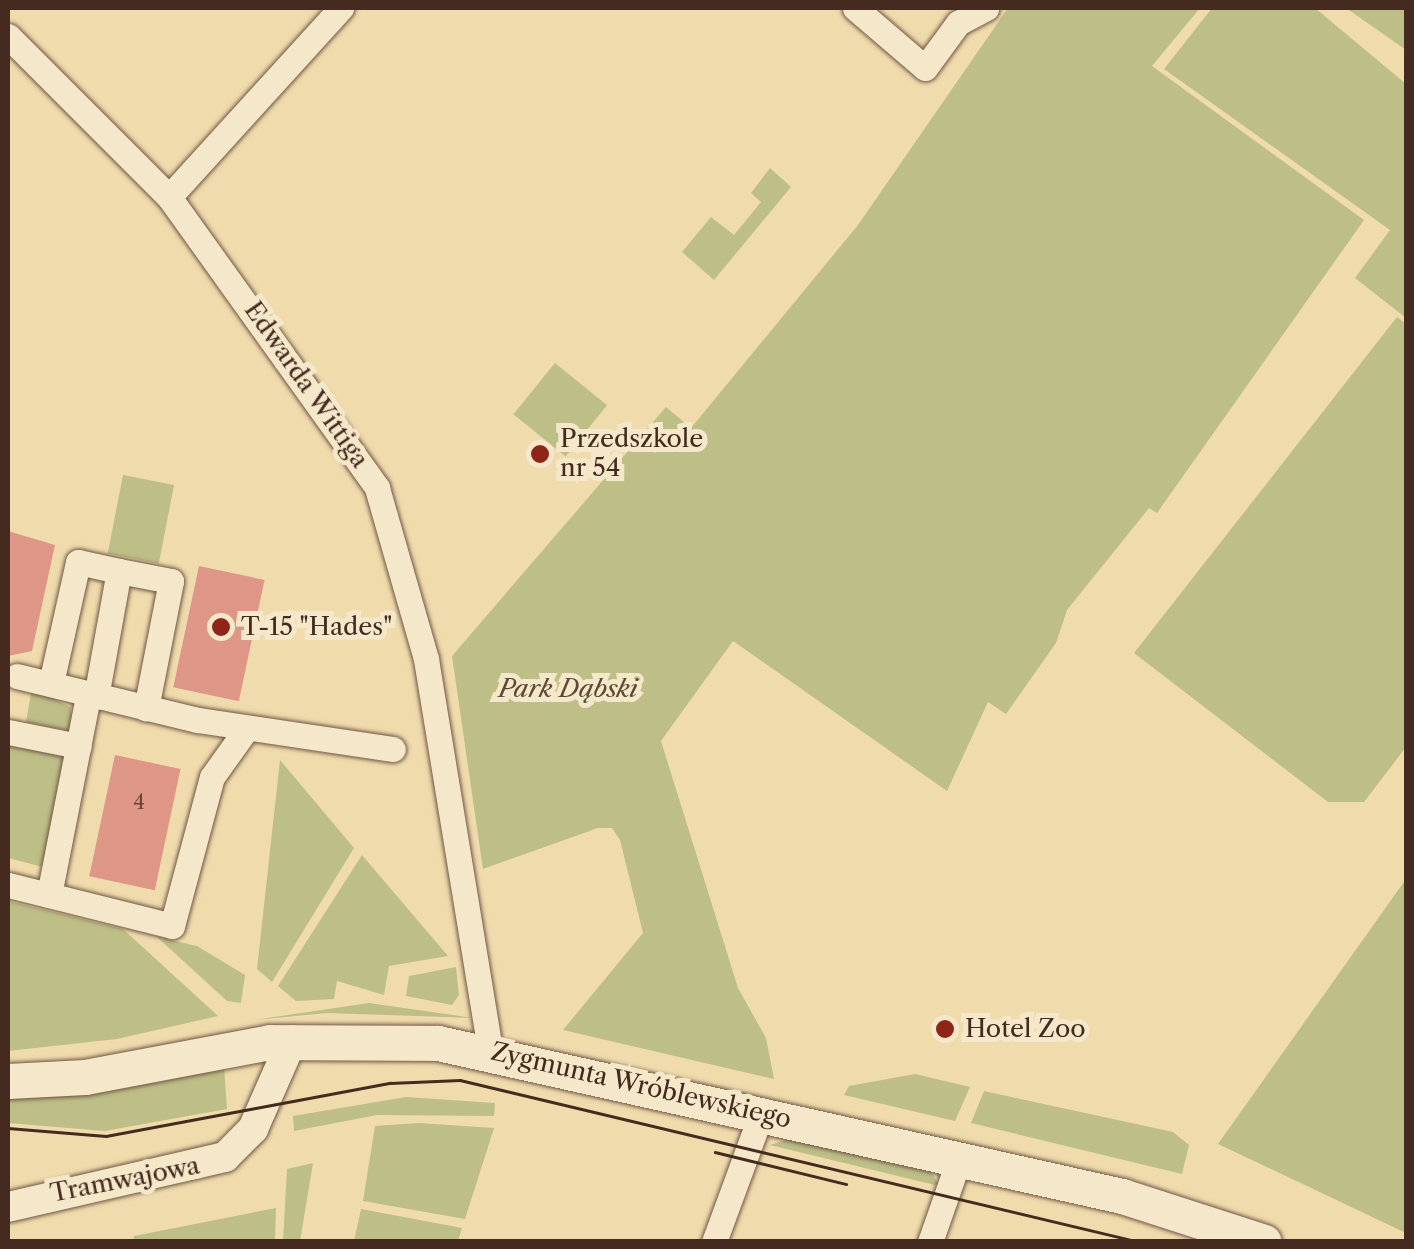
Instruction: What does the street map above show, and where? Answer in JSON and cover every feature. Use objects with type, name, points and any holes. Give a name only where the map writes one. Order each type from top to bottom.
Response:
[{"type":"main road","name":"Zygmunta Wróblewskiego","points":[[8,1081],[86,1077],[292,1040],[387,1038],[490,1051],[1122,1196],[1264,1242]]},
{"type":"street","points":[[169,197],[341,8]]},
{"type":"street","points":[[855,8],[925,68],[958,22],[986,8]]},
{"type":"street","name":"Edwarda Wittiga","points":[[8,36],[169,197],[342,428],[391,524],[426,659],[490,1051]]},
{"type":"street","points":[[52,683],[78,562],[171,580],[146,709]]},
{"type":"street","points":[[49,895],[119,571]]},
{"type":"street","points":[[17,676],[146,709],[393,749]]},
{"type":"street","points":[[8,885],[172,926],[212,777],[247,728]]},
{"type":"street","points":[[8,732],[79,746]]},
{"type":"street","name":"Tramwajowa","points":[[8,1207],[226,1157],[253,1129],[292,1040]]},
{"type":"street","points":[[714,1242],[761,1114]]},
{"type":"street","points":[[930,1242],[959,1159]]},
{"type":"green space","name":"Park Dąbski","points":[[1008,8],[1200,8],[1152,66],[1364,220],[1157,513],[1149,508],[1067,610],[1056,643],[1006,714],[988,702],[947,791],[733,641],[661,741],[738,988],[766,1038],[774,1079],[563,1030],[643,933],[620,840],[612,828],[598,828],[483,869],[452,656],[666,407],[691,428],[858,225]]},
{"type":"green space","points":[[1212,8],[1315,8],[1406,84],[1406,318],[1355,278],[1390,230],[1164,69]]},
{"type":"green space","points":[[1346,8],[1406,8],[1406,50],[1399,45]]},
{"type":"green space","points":[[770,168],[791,187],[714,280],[682,252],[711,217],[734,235],[761,202],[751,193]]},
{"type":"green space","points":[[1397,317],[1406,324],[1406,747],[1364,802],[1328,802],[1134,653]]},
{"type":"green space","points":[[555,363],[607,405],[566,456],[513,414]]},
{"type":"green space","points":[[123,475],[174,485],[159,563],[108,554]]},
{"type":"green space","points":[[32,688],[70,707],[75,732],[26,722]]},
{"type":"green space","points":[[8,739],[72,752],[47,868],[8,858]]},
{"type":"green space","points":[[280,760],[354,848],[272,982],[257,969]]},
{"type":"green space","points":[[362,855],[448,956],[389,966],[384,995],[337,981],[334,999],[296,1001],[278,986]]},
{"type":"green space","points":[[1406,879],[1406,1233],[1218,1144]]},
{"type":"green space","points":[[8,901],[123,929],[218,1016],[117,1039],[8,1051]]},
{"type":"green space","points":[[157,937],[197,946],[245,975],[241,1003],[227,1001]]},
{"type":"green space","points":[[456,967],[459,995],[452,1005],[406,996],[409,976]]},
{"type":"green space","points":[[369,1003],[474,1018],[327,1013],[254,1020]]},
{"type":"green space","points":[[224,1066],[227,1109],[105,1131],[8,1123],[8,1094]]},
{"type":"green space","points":[[915,1074],[970,1087],[955,1121],[844,1095],[849,1086]]},
{"type":"green space","points":[[984,1091],[1173,1132],[1189,1145],[1182,1174],[971,1123]]},
{"type":"green space","points":[[406,1097],[495,1103],[494,1116],[377,1115],[294,1131],[293,1116]]},
{"type":"green space","points":[[419,1123],[494,1128],[465,1219],[363,1201],[375,1126]]},
{"type":"green space","points":[[792,1138],[931,1171],[939,1186],[770,1145]]},
{"type":"green space","points":[[313,1163],[300,1241],[283,1241],[287,1169]]},
{"type":"green space","points":[[276,1208],[275,1241],[133,1241],[134,1236]]},
{"type":"green space","points":[[361,1209],[462,1228],[458,1241],[354,1241]]},
{"type":"building","points":[[8,531],[55,545],[32,651],[8,656]]},
{"type":"building","name":"T-15 \"Hades\"","points":[[199,566],[265,580],[239,701],[173,687]]},
{"type":"building","points":[[115,755],[181,769],[155,890],[89,876]]},
{"type":"tram line","points":[[8,1128],[106,1136],[390,1083],[460,1080],[1140,1242]]},
{"type":"tram line","points":[[715,1152],[846,1184]]},
{"type":"place","name":"Przedszkole nr 54","points":[[540,454]]},
{"type":"place","name":"T-15 \"Hades\"","points":[[221,627]]},
{"type":"place","name":"Hotel Zoo","points":[[945,1029]]}]
